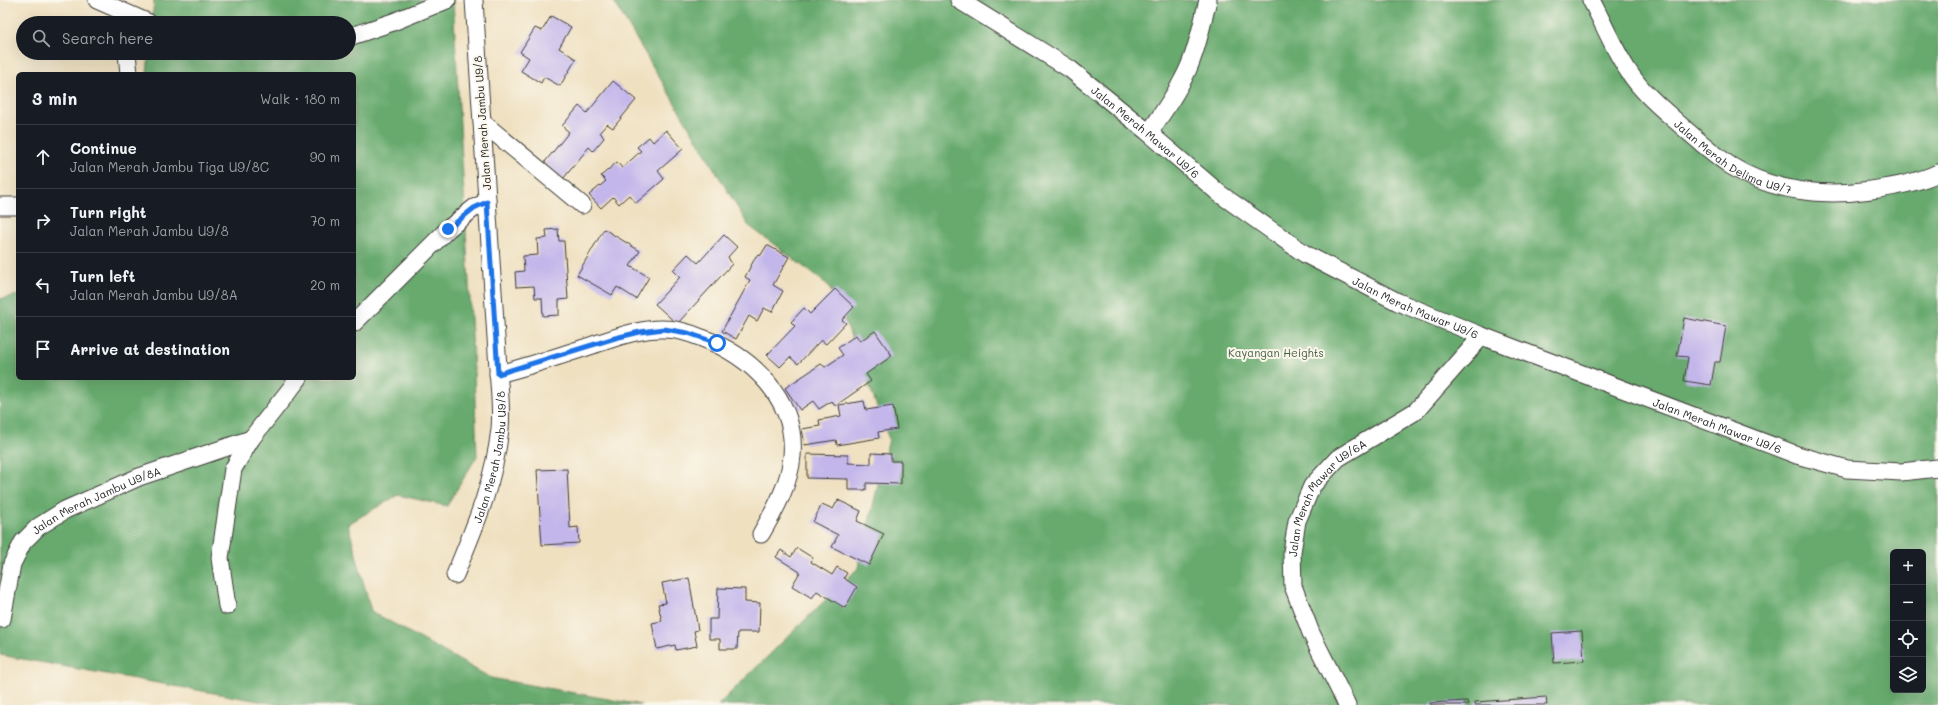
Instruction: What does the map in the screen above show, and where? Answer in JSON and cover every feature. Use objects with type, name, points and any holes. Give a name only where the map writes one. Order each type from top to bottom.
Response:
[{"type":"street","points":[[97,0],[124,16]]},
{"type":"street","points":[[356,35],[393,22],[447,0]]},
{"type":"street","name":"Jalan Merah Jambu U9/8","points":[[455,575],[485,502],[494,466],[500,428],[498,374],[474,0]]},
{"type":"street","name":"Jalan Merah Mawar U9/6","points":[[959,0],[1070,69],[1149,133],[1220,194],[1305,254],[1398,302],[1482,336],[1684,413],[1811,459],[1847,469],[1901,472],[1938,468]]},
{"type":"street","points":[[1149,133],[1175,94],[1189,68],[1197,44],[1208,0]]},
{"type":"street","name":"Jalan Merah Delima U9/7","points":[[1591,0],[1629,72],[1643,90],[1704,146],[1732,166],[1760,180],[1781,186],[1818,193],[1844,194],[1894,187],[1926,179],[1938,173]]},
{"type":"street","points":[[128,60],[129,72]]},
{"type":"street","points":[[482,122],[582,205]]},
{"type":"street","points":[[356,321],[448,229],[474,208],[487,202]]},
{"type":"street","points":[[0,206],[16,206]]},
{"type":"street","points":[[498,374],[615,338],[664,329],[688,333],[717,343],[746,360],[764,378],[779,398],[792,431],[792,456],[783,491],[761,534]]},
{"type":"street","name":"Jalan Merah Mawar U9/6A","points":[[1347,705],[1311,633],[1293,586],[1292,552],[1297,521],[1312,486],[1338,458],[1416,411],[1482,336]]},
{"type":"street","points":[[227,606],[220,558],[233,469],[251,440],[297,380]]},
{"type":"street","name":"Jalan Merah Jambu U9/8A","points":[[2,620],[12,564],[23,542],[38,527],[65,510],[139,477],[251,440]]},
{"type":"green space","points":[[154,0],[453,0],[474,371],[477,456],[447,506],[398,495],[348,524],[371,611],[491,678],[641,705],[281,705],[0,655],[0,299],[16,295],[16,380],[356,380],[356,72],[147,72],[148,60],[356,60],[356,16],[153,16]]},
{"type":"green space","name":"Kayangan Heights","points":[[613,0],[1938,0],[1938,705],[718,705],[858,568],[889,439],[846,323],[828,285],[748,225]]},
{"type":"building","points":[[551,16],[571,27],[559,48],[576,59],[560,86],[544,77],[541,83],[521,71],[529,58],[520,52],[535,28],[542,31]]},
{"type":"building","points":[[613,81],[636,100],[613,128],[607,124],[600,132],[604,138],[593,151],[589,147],[563,179],[544,163],[569,132],[562,126],[579,106],[587,113]]},
{"type":"building","points":[[666,130],[683,149],[658,171],[664,179],[636,203],[629,195],[619,204],[613,197],[601,208],[589,195],[606,181],[601,176],[617,162],[622,168],[641,151],[637,147],[649,137],[653,142]]},
{"type":"building","points":[[558,229],[559,241],[564,241],[568,299],[559,300],[559,315],[543,316],[542,298],[535,298],[534,286],[516,287],[515,272],[524,271],[523,256],[538,255],[537,239],[547,238],[546,230]]},
{"type":"building","points":[[604,229],[640,251],[630,266],[649,277],[636,299],[617,287],[612,295],[577,275]]},
{"type":"building","points":[[724,235],[737,247],[728,257],[732,264],[677,324],[655,304],[680,277],[673,270],[688,254],[698,263]]},
{"type":"building","points":[[767,245],[789,257],[773,285],[783,291],[772,312],[764,308],[757,321],[749,316],[736,339],[722,331],[750,280],[745,277],[756,256],[761,255]]},
{"type":"building","points":[[835,289],[854,307],[842,320],[846,323],[826,344],[821,340],[798,364],[790,357],[780,367],[767,355],[795,326],[791,322],[804,308],[810,314]]},
{"type":"building","points":[[1684,318],[1726,326],[1720,362],[1715,362],[1711,385],[1684,381],[1688,357],[1677,356]]},
{"type":"building","points":[[875,331],[892,356],[866,374],[871,381],[835,406],[832,401],[819,409],[813,401],[800,410],[785,388],[821,364],[825,367],[843,355],[838,348],[856,335],[860,341]]},
{"type":"building","points":[[864,401],[866,410],[893,406],[897,429],[878,432],[879,438],[837,445],[836,440],[805,445],[802,429],[820,426],[819,420],[841,416],[839,405]]},
{"type":"building","points":[[871,453],[891,454],[891,461],[901,461],[901,484],[866,483],[866,490],[848,490],[848,479],[807,478],[807,454],[848,455],[848,463],[871,464]]},
{"type":"building","points":[[567,469],[570,528],[578,527],[579,543],[542,545],[537,470]]},
{"type":"building","points":[[838,500],[861,511],[857,521],[884,534],[869,565],[832,547],[838,535],[813,522],[822,504],[833,509]]},
{"type":"building","points":[[797,548],[813,558],[811,562],[832,575],[837,567],[847,573],[844,578],[857,587],[845,608],[817,591],[812,598],[792,586],[800,572],[776,557],[781,550],[791,557]]},
{"type":"building","points":[[689,578],[698,630],[694,631],[697,646],[676,650],[675,645],[657,649],[652,623],[662,621],[658,604],[666,603],[662,583]]},
{"type":"building","points":[[718,588],[745,589],[745,602],[760,603],[759,632],[738,632],[737,649],[720,649],[720,639],[709,639],[709,619],[717,619]]},
{"type":"building","points":[[1582,631],[1584,661],[1554,663],[1552,633]]},
{"type":"building","points":[[1546,697],[1547,705],[1475,705],[1475,702]]},
{"type":"building","points":[[1467,701],[1468,705],[1430,705],[1430,703]]},
{"type":"route","points":[[448,229],[474,208],[487,202],[498,374],[519,369],[615,338],[640,332],[664,329],[688,333],[717,343]]}]
